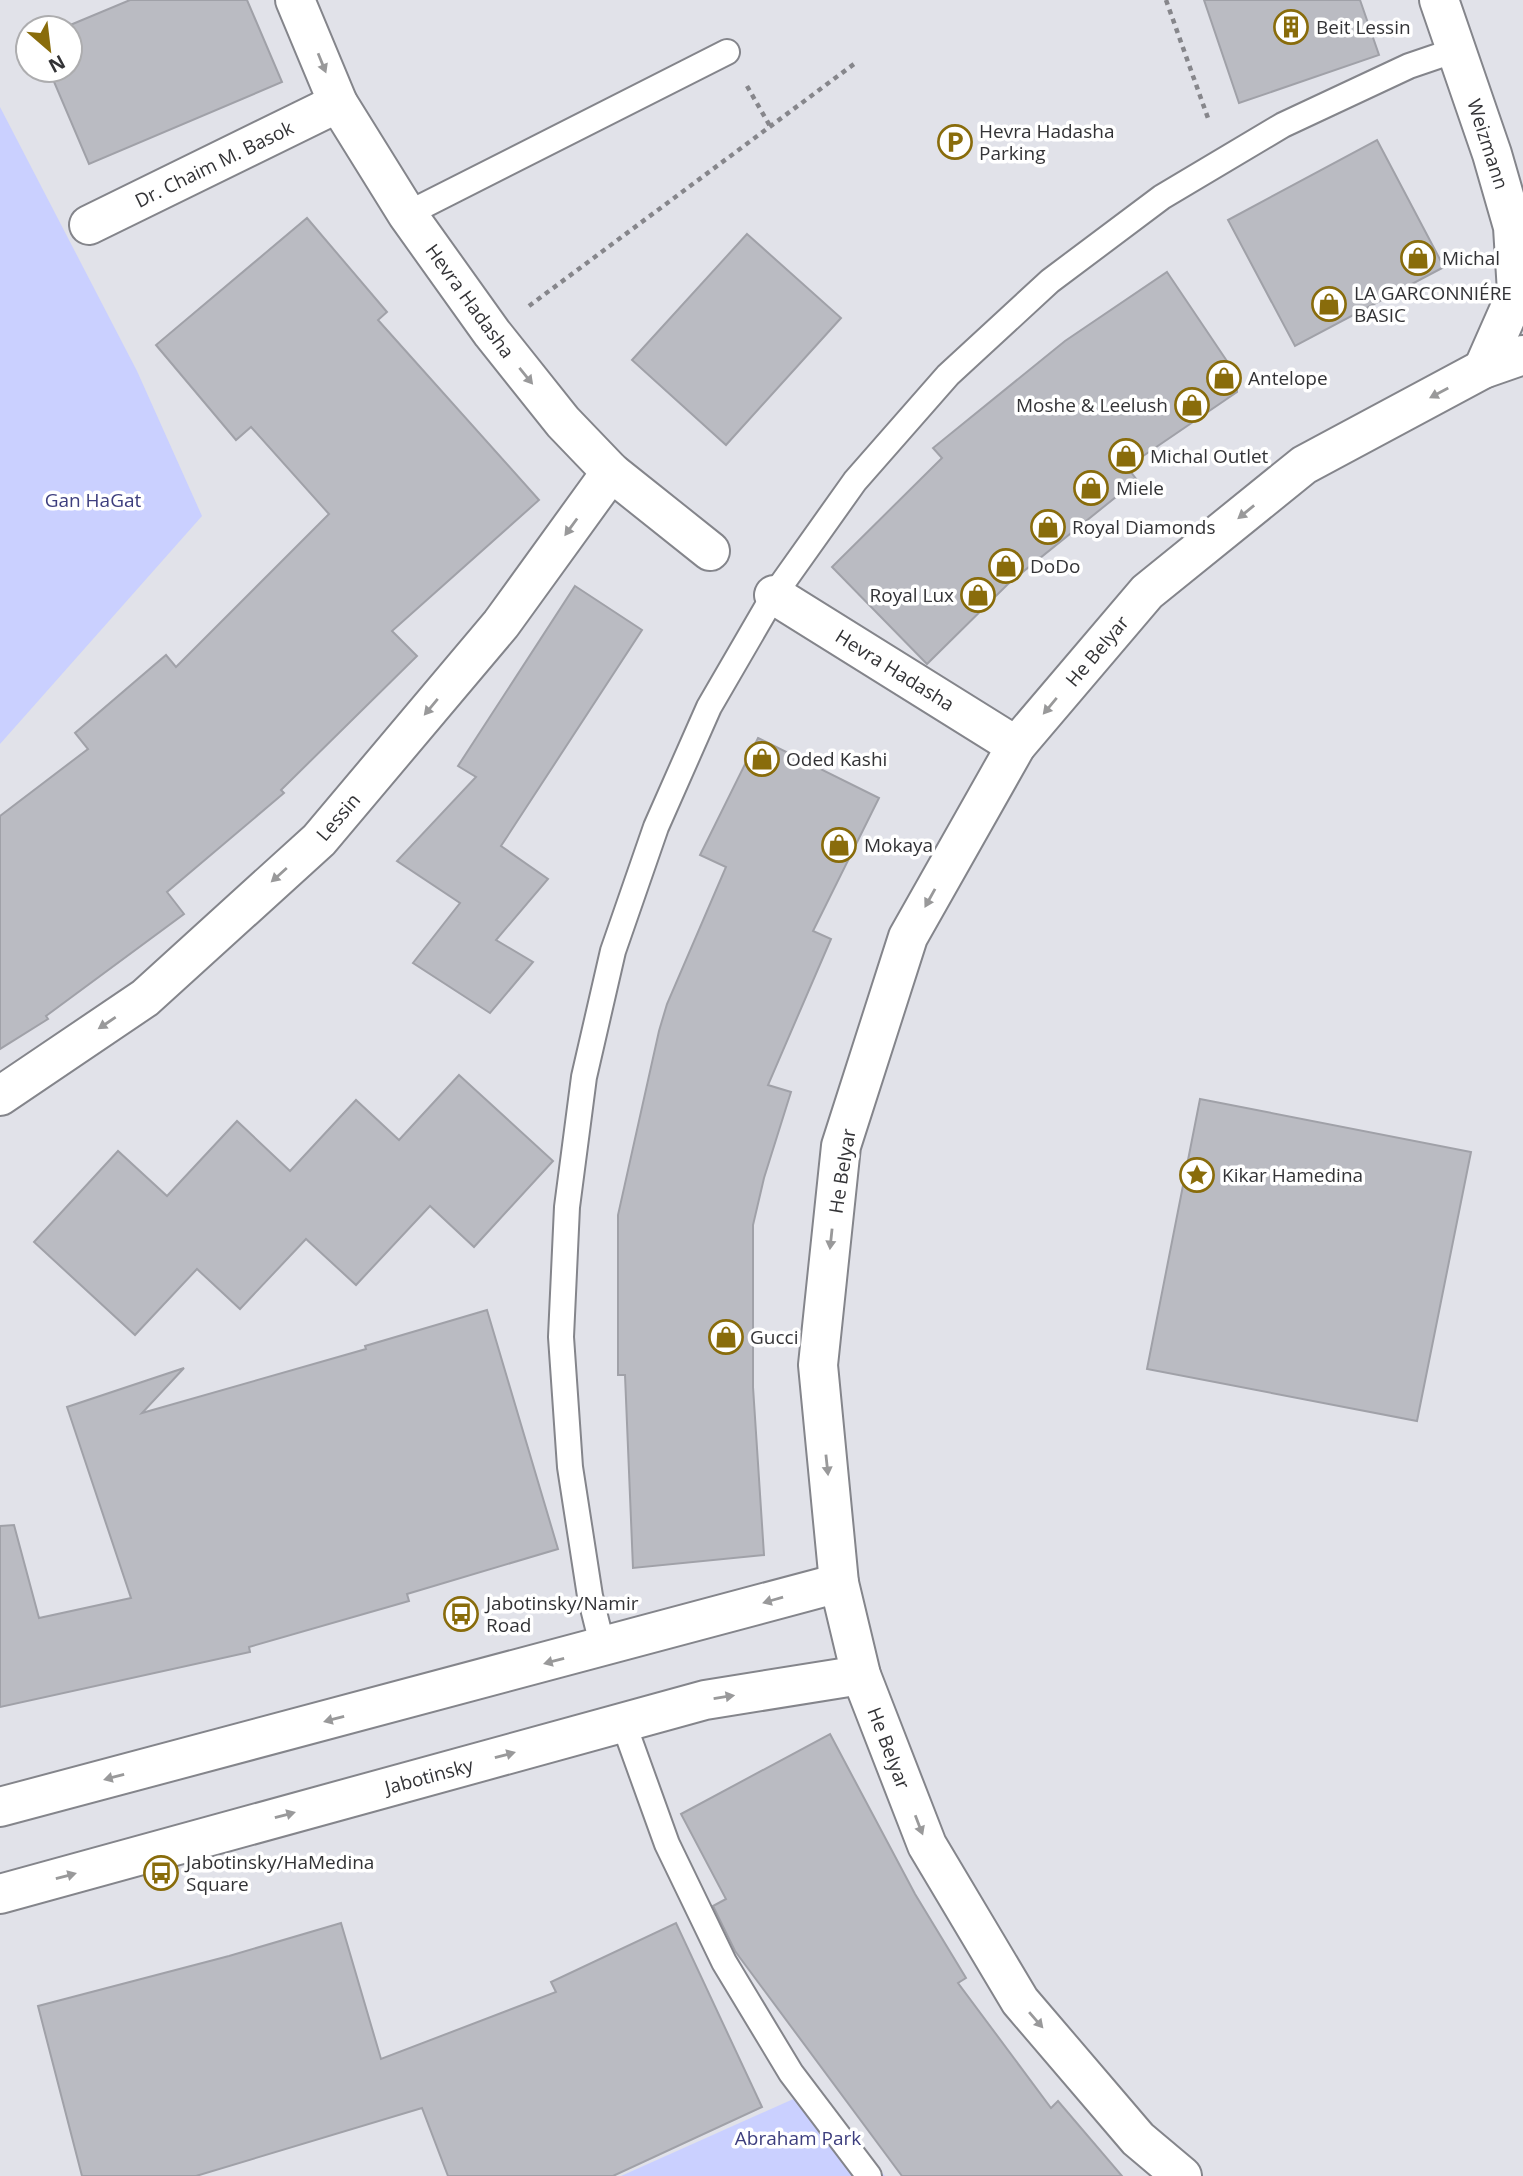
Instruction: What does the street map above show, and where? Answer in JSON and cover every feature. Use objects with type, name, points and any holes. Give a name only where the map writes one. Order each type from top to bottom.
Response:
[{"type":"street","name":"Hevra Hadasha","points":[[296,0],[338,103],[407,214],[492,333],[563,422],[611,472],[710,551]]},
{"type":"street","name":"Weizmann","points":[[1439,0],[1514,227],[1517,292],[1483,369]]},
{"type":"street","name":"Dr. Chaim M. Basok","points":[[89,225],[338,103]]},
{"type":"street","name":"He BeIyar","points":[[1182,2176],[1138,2139],[1020,2001],[927,1845],[861,1675],[839,1583],[818,1365],[841,1146],[908,937],[1016,746],[1147,592],[1304,465],[1483,369],[1523,355]]},
{"type":"street","name":"Lessin","points":[[0,1097],[145,998],[319,840],[501,624],[611,472]]},
{"type":"street","name":"Hevra Hadasha","points":[[774,594],[1016,746]]},
{"type":"street","points":[[0,1807],[839,1583]]},
{"type":"street","name":"Jabotinsky","points":[[0,1894],[705,1700],[861,1675]]},
{"type":"lane","points":[[603,1648],[590,1596],[570,1467],[561,1337],[567,1207],[584,1077],[613,951],[656,827],[709,707],[774,594],[855,481],[948,375],[1050,281],[1162,197],[1283,125],[1409,66],[1456,50]]},
{"type":"lane","points":[[407,214],[727,51]]},
{"type":"lane","points":[[623,1722],[667,1844],[724,1962],[792,2073],[869,2176]]},
{"type":"path","points":[[1166,0],[1212,128]]},
{"type":"path","points":[[492,333],[854,64]]},
{"type":"green space","name":"Gan HaGat","points":[[0,107],[137,371],[202,516],[0,744]]},
{"type":"green space","name":"Abraham Park","points":[[809,2092],[885,2176],[621,2176]]},
{"type":"building","points":[[130,0],[247,0],[282,82],[89,164],[55,84],[84,84],[84,19]]},
{"type":"building","name":"Beit Lessin","points":[[1204,0],[1360,0],[1379,55],[1239,103]]},
{"type":"building","points":[[1377,140],[1444,267],[1295,346],[1228,220]]},
{"type":"building","points":[[307,218],[387,312],[378,320],[539,500],[392,631],[417,656],[281,790],[284,793],[167,892],[184,914],[46,1016],[48,1019],[0,1049],[0,816],[88,749],[75,733],[166,655],[176,667],[329,514],[251,427],[236,440],[156,345]]},
{"type":"building","points":[[747,234],[841,318],[726,445],[632,360]]},
{"type":"building","points":[[1167,272],[1237,376],[1237,392],[1127,467],[1137,480],[1009,583],[927,664],[832,567],[942,458],[933,448],[1065,341]]},
{"type":"building","points":[[575,586],[642,630],[501,846],[548,879],[496,940],[533,962],[490,1013],[413,963],[460,903],[397,861],[476,777],[458,766]]},
{"type":"building","points":[[758,738],[879,798],[813,931],[831,939],[768,1085],[791,1092],[764,1178],[753,1225],[753,1387],[764,1555],[633,1568],[625,1375],[618,1375],[618,1215],[667,1004],[726,867],[700,855]]},
{"type":"building","points":[[459,1075],[553,1161],[474,1247],[430,1206],[356,1285],[306,1239],[240,1309],[197,1269],[135,1335],[34,1242],[118,1151],[167,1196],[237,1121],[290,1171],[356,1100],[399,1140]]},
{"type":"building","points":[[1200,1099],[1471,1152],[1417,1421],[1147,1369]]},
{"type":"building","points":[[487,1310],[558,1549],[407,1594],[409,1601],[249,1647],[250,1652],[0,1707],[0,1526],[14,1525],[39,1618],[131,1598],[67,1407],[184,1368],[142,1413],[366,1349],[365,1346]]},
{"type":"building","points":[[830,1734],[915,1894],[966,1978],[958,1983],[1051,2108],[1058,2101],[1122,2176],[902,2176],[735,1951],[713,1906],[726,1899],[681,1814]]},
{"type":"building","points":[[341,1923],[381,2059],[556,1992],[551,1982],[676,1923],[762,2107],[613,2176],[448,2176],[422,2108],[196,2176],[82,2176],[38,2006],[229,1956]]},
{"type":"place","name":"Beit Lessin","points":[[1291,27]]},
{"type":"place","name":"Hevra Hadasha Parking","points":[[955,142]]},
{"type":"place","name":"Michal","points":[[1418,258]]},
{"type":"place","name":"LA GARCONNIÉRE BASIC","points":[[1329,304]]},
{"type":"place","name":"Antelope","points":[[1224,378]]},
{"type":"place","name":"Moshe & Leelush","points":[[1192,405]]},
{"type":"place","name":"Michal Outlet","points":[[1126,456]]},
{"type":"place","name":"Miele","points":[[1091,488]]},
{"type":"place","name":"Royal Diamonds","points":[[1048,527]]},
{"type":"place","name":"DoDo","points":[[1006,566]]},
{"type":"place","name":"Royal Lux","points":[[978,595]]},
{"type":"place","name":"Oded Kashi","points":[[762,759]]},
{"type":"place","name":"Mokaya","points":[[839,845]]},
{"type":"place","name":"Kikar Hamedina","points":[[1197,1175]]},
{"type":"place","name":"Gucci","points":[[726,1337]]},
{"type":"place","name":"Jabotinsky/Namir Road","points":[[461,1614]]},
{"type":"place","name":"Jabotinsky/HaMedina Square","points":[[161,1873]]}]
